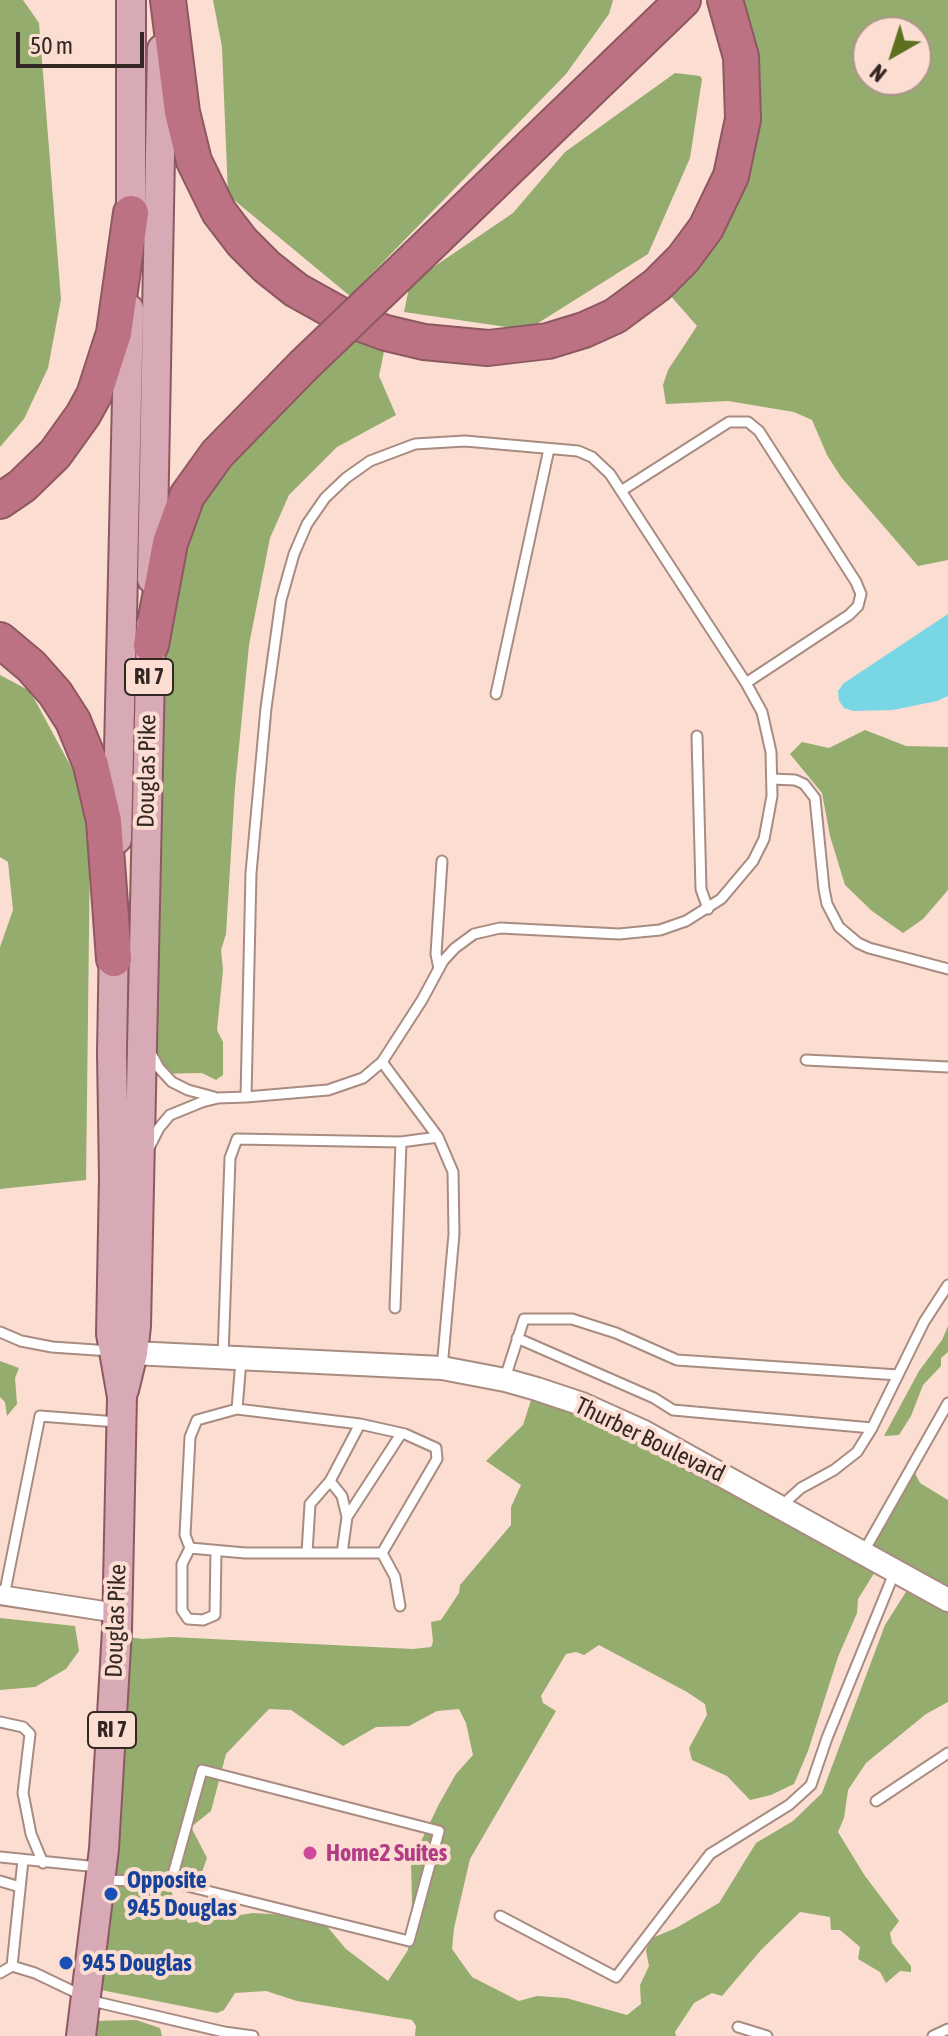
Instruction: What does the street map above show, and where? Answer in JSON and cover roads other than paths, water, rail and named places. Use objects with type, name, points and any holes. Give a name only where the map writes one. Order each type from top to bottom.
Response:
[{"type":"highway","points":[[168,0],[182,112],[191,153],[209,195],[242,242],[296,290],[348,319],[414,340],[488,348],[557,339],[615,316],[657,285],[683,259],[706,228],[731,176],[743,119],[741,57],[725,0]]},
{"type":"highway","points":[[151,645],[170,543],[187,496],[217,454],[303,366],[674,8]]},
{"type":"highway","points":[[0,501],[38,472],[55,454],[94,395],[114,333],[131,213]]},
{"type":"highway","points":[[0,640],[31,666],[55,693],[86,749],[102,809],[114,959]]},
{"type":"main road","name":"Douglas Pike","points":[[81,2036],[110,1779],[122,1410],[114,959],[131,213],[131,0]]},
{"type":"main road","name":"Douglas Pike","points":[[123,1352],[140,1181],[162,137],[161,0]]},
{"type":"street","name":"Thurber Boulevard","points":[[123,1352],[232,1360],[344,1361],[442,1368],[505,1380],[582,1404],[642,1431],[948,1600]]},
{"type":"street","points":[[2,1595],[117,1613]]},
{"type":"lane","points":[[621,491],[729,422],[748,422],[759,431],[861,594],[858,606],[849,615],[746,683]]},
{"type":"lane","points":[[140,1181],[148,1149],[164,1120],[178,1110],[218,1098],[246,1097],[338,1088],[363,1078],[382,1062],[455,948],[474,934],[491,928],[646,933],[673,926],[708,909],[738,881],[759,850],[770,815],[773,779],[765,722],[746,683],[621,491],[605,468],[592,457],[578,451],[447,440],[400,448],[370,461],[335,488],[315,511],[300,538],[277,622],[255,813],[246,1097]]},
{"type":"lane","points":[[496,694],[549,449]]},
{"type":"lane","points":[[697,736],[701,889],[708,909]]},
{"type":"lane","points":[[773,779],[795,780],[804,784],[815,798],[824,889],[827,904],[839,927],[869,948],[948,969]]},
{"type":"lane","points":[[439,969],[436,954],[442,861]]},
{"type":"lane","points":[[141,1024],[154,1059],[166,1077],[188,1090],[218,1098]]},
{"type":"lane","points":[[806,1060],[948,1067]]},
{"type":"lane","points":[[382,1062],[438,1137],[453,1172],[454,1219],[442,1368]]},
{"type":"lane","points":[[237,1409],[232,1360],[230,1158],[237,1139],[401,1142],[438,1137]]},
{"type":"lane","points":[[395,1308],[401,1142]]},
{"type":"lane","points":[[780,1507],[801,1488],[857,1452],[924,1322],[948,1285]]},
{"type":"lane","points":[[505,1380],[524,1319],[572,1319],[616,1333],[677,1360],[898,1375]]},
{"type":"lane","points":[[0,1332],[21,1341],[52,1347],[123,1352]]},
{"type":"lane","points":[[517,1338],[654,1398],[673,1410],[872,1428]]},
{"type":"lane","points":[[863,1553],[948,1403]]},
{"type":"lane","points":[[216,1551],[215,1615],[203,1620],[188,1619],[182,1610],[182,1564],[190,1548],[185,1535],[190,1437],[197,1420],[237,1409],[360,1424],[401,1434],[436,1448],[437,1459],[382,1553]]},
{"type":"lane","points":[[2,1595],[40,1416],[122,1410]]},
{"type":"lane","points":[[307,1553],[310,1504],[330,1481],[360,1424]]},
{"type":"lane","points":[[347,1517],[401,1434]]},
{"type":"lane","points":[[330,1481],[342,1496],[347,1517],[342,1553]]},
{"type":"lane","points":[[190,1548],[382,1553]]},
{"type":"lane","points":[[382,1553],[395,1577],[400,1606]]},
{"type":"lane","points":[[500,1916],[616,1977],[710,1854],[789,1805],[811,1785],[895,1571]]},
{"type":"lane","points":[[0,1722],[23,1727],[30,1734],[23,1793],[31,1834],[43,1863]]},
{"type":"lane","points":[[876,1801],[948,1753]]},
{"type":"lane","points":[[0,1857],[171,1882],[409,1941],[439,1831],[202,1770],[171,1882]]},
{"type":"lane","points":[[12,1966],[15,1940],[12,1917],[23,1860]]},
{"type":"lane","points":[[0,1881],[20,1887]]},
{"type":"lane","points":[[3,1938],[15,1940]]},
{"type":"lane","points":[[0,1973],[12,1966],[35,1973],[86,1999],[253,2036]]},
{"type":"lane","points":[[738,2027],[767,2036]]},
{"type":"lane","points":[[933,2036],[948,2029]]},
{"type":"water","points":[[948,614],[948,696],[893,710],[853,711],[844,708],[838,691],[844,683]]},
{"type":"place","name":"Home2 Suites","points":[[310,1853]]},
{"type":"place","name":"Opposite 945 Douglas","points":[[111,1894]]},
{"type":"place","name":"945 Douglas","points":[[66,1963]]}]
